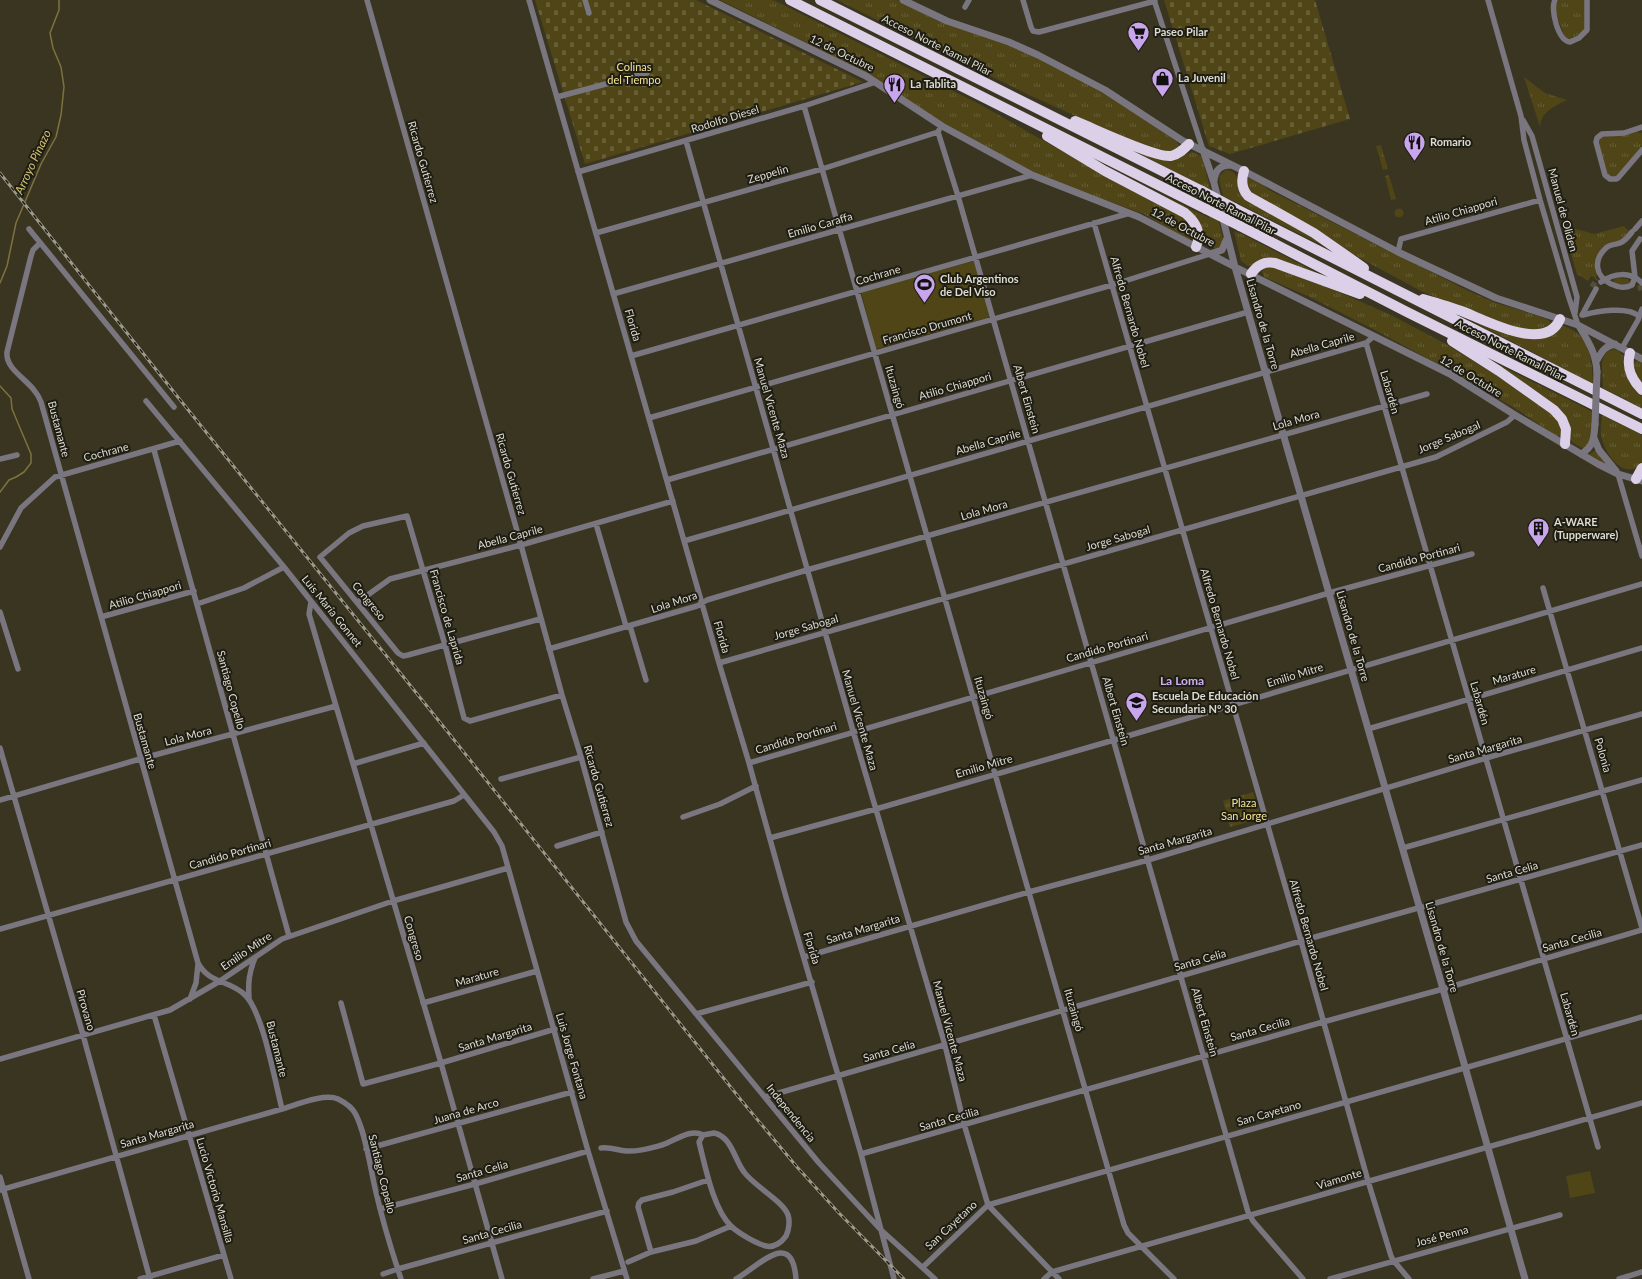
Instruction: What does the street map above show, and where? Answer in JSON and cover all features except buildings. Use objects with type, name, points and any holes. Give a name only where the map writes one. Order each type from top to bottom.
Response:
[{"type":"highway","name":"Acceso Norte Ramal Pilar","points":[[790,0],[1642,429]]},
{"type":"highway","name":"Acceso Norte Ramal Pilar","points":[[820,0],[1202,191],[1642,414]]},
{"type":"highway","points":[[1004,92],[1155,153],[1174,155],[1181,152],[1189,144]]},
{"type":"highway","points":[[1005,109],[1077,156],[1185,213],[1198,228],[1199,238],[1196,247]]},
{"type":"highway","points":[[1244,171],[1242,186],[1248,196],[1314,233],[1392,288],[1456,309],[1508,329],[1528,334],[1537,335],[1548,332],[1556,327],[1560,319]]},
{"type":"highway","points":[[1251,274],[1262,264],[1276,263],[1407,312],[1552,407],[1560,416],[1565,426],[1567,435],[1564,444]]},
{"type":"highway","points":[[1626,350],[1629,371],[1632,378],[1642,390]]},
{"type":"highway","points":[[1639,480],[1642,468]]},
{"type":"street","name":"Ricardo Gutierrez","points":[[367,0],[521,545],[540,619],[581,757],[626,922],[636,941],[643,950]]},
{"type":"street","name":"Florida","points":[[529,0],[839,1076],[894,1279]]},
{"type":"street","points":[[585,0],[589,12]]},
{"type":"street","name":"12 de Octubre","points":[[710,0],[876,82],[940,129],[1032,175],[1130,213],[1450,374],[1581,454],[1618,474],[1639,480]]},
{"type":"street","points":[[903,0],[947,21],[1009,42],[1038,55],[1105,90],[1189,144],[1232,164],[1398,252],[1496,298],[1578,325],[1642,359]]},
{"type":"street","points":[[965,7],[968,0]]},
{"type":"street","points":[[1023,0],[1031,27],[1033,31],[1039,32],[1154,0]]},
{"type":"street","name":"Lisandro de la Torre","points":[[1154,0],[1214,183],[1235,267],[1403,848],[1525,1279]]},
{"type":"street","name":"Manuel de Oliden","points":[[1488,0],[1521,116],[1524,140],[1540,200],[1568,298],[1575,313],[1578,325]]},
{"type":"street","points":[[1555,0],[1552,8],[1560,36],[1564,41],[1570,42],[1579,38],[1587,30],[1587,0]]},
{"type":"street","points":[[557,97],[647,73]]},
{"type":"street","name":"Rodolfo Diesel","points":[[578,172],[686,142],[804,106],[876,82]]},
{"type":"street","name":"Ituzaingó","points":[[804,106],[1124,1224],[1128,1233],[1174,1279]]},
{"type":"street","name":"Manuel de Oliden","points":[[1521,116],[1532,136],[1574,289],[1576,297],[1575,313]]},
{"type":"street","points":[[1641,128],[1624,132],[1602,134],[1597,138],[1596,142],[1605,175],[1607,178],[1613,180],[1618,178],[1642,150]]},
{"type":"street","name":"Zeppelin","points":[[596,233],[822,169],[940,129]]},
{"type":"street","name":"Albert Einstein","points":[[940,129],[1250,1216],[1303,1279]]},
{"type":"street","name":"Manuel Vicente Maza","points":[[686,142],[824,632],[945,1045],[964,1124],[988,1205],[1059,1279]]},
{"type":"street","points":[[1214,183],[1215,174],[1218,169],[1224,165],[1232,164]]},
{"type":"street","name":"Emilio Caraffa","points":[[613,294],[1032,175]]},
{"type":"street","name":"Atilio Chiappori","points":[[1398,252],[1401,239],[1406,237],[1540,200]]},
{"type":"street","name":"Cochrane","points":[[631,356],[1130,213]]},
{"type":"street","points":[[1620,243],[1634,231],[1642,221]]},
{"type":"street","name":"Alfredo Bernardo Nobel","points":[[1094,223],[1301,941],[1368,1181],[1392,1260]]},
{"type":"street","points":[[29,229],[174,407]]},
{"type":"street","points":[[1210,254],[1222,250],[1227,238]]},
{"type":"street","points":[[1632,251],[1640,239]]},
{"type":"street","name":"Bustamante","points":[[40,243],[33,250],[31,256],[7,352],[8,362],[40,396],[198,963],[202,971],[240,990],[249,998],[260,1020],[282,1109]]},
{"type":"street","points":[[1611,244],[1625,244],[1632,251],[1635,277],[1632,284],[1624,287],[1614,285],[1600,279],[1598,261],[1603,252],[1611,244]]},
{"type":"street","name":"Francisco Drumont","points":[[649,418],[1112,285],[1210,254]]},
{"type":"street","points":[[1600,279],[1616,274],[1635,277],[1641,284]]},
{"type":"street","points":[[1578,325],[1594,288]]},
{"type":"street","points":[[1626,350],[1642,309]]},
{"type":"street","points":[[1584,312],[1626,310],[1635,312],[1639,316]]},
{"type":"street","name":"Atilio Chiappori","points":[[667,480],[1248,312]]},
{"type":"street","points":[[1578,325],[1592,347],[1597,360],[1594,438],[1587,451],[1581,454]]},
{"type":"street","points":[[1366,343],[1374,336]]},
{"type":"street","name":"Abella Caprile","points":[[684,541],[1366,343]]},
{"type":"street","name":"Labardén","points":[[1366,343],[1598,1147]]},
{"type":"street","points":[[1597,360],[1603,349],[1609,345],[1615,344]]},
{"type":"street","name":"Lola Mora","points":[[549,649],[698,606],[707,600],[807,570],[1427,394]]},
{"type":"street","name":"Luis María Gonnet","points":[[146,400],[284,567],[498,838]]},
{"type":"street","name":"Jorge Sabogal","points":[[719,663],[1436,457],[1507,422],[1515,415]]},
{"type":"street","points":[[1594,438],[1599,450],[1618,474],[1642,556]]},
{"type":"street","name":"Cochrane","points":[[0,547],[21,508],[55,477],[61,474],[154,450],[180,441]]},
{"type":"street","name":"Santiago Copello","points":[[154,450],[289,936]]},
{"type":"street","points":[[0,459],[17,455]]},
{"type":"street","name":"Abella Caprile","points":[[358,602],[390,579],[521,545],[673,501]]},
{"type":"street","name":"Francisco de Laprida","points":[[320,557],[349,533],[363,526],[407,516],[445,645],[464,718],[470,721],[562,695]]},
{"type":"street","points":[[596,524],[646,680]]},
{"type":"street","name":"Candido Portinari","points":[[749,763],[973,696],[1092,663],[1329,593],[1472,554]]},
{"type":"street","name":"Congreso","points":[[320,557],[398,653],[403,656],[445,645]]},
{"type":"street","points":[[197,604],[244,588],[284,567]]},
{"type":"street","name":"Emilio Mitre","points":[[770,838],[1114,740],[1642,584]]},
{"type":"street","name":"Polonia","points":[[1543,588],[1586,731],[1642,929]]},
{"type":"street","name":"Atilio Chiappori","points":[[101,618],[194,591]]},
{"type":"street","name":"Congreso","points":[[311,602],[309,614],[441,1063],[502,1279]]},
{"type":"street","points":[[0,612],[18,669]]},
{"type":"street","points":[[445,645],[540,619]]},
{"type":"street","name":"Marature","points":[[1368,729],[1642,648]]},
{"type":"street","name":"Lola Mora","points":[[0,800],[140,759],[336,706]]},
{"type":"street","name":"Santa Margarita","points":[[804,957],[1029,892],[1148,860],[1486,758],[1642,714]]},
{"type":"street","points":[[353,764],[424,743]]},
{"type":"street","name":"Pirovano","points":[[0,748],[83,1035],[150,1278]]},
{"type":"street","points":[[501,779],[581,757]]},
{"type":"street","points":[[1403,848],[1642,780]]},
{"type":"street","points":[[683,817],[720,804],[756,786]]},
{"type":"street","name":"Candido Portinari","points":[[0,929],[454,801],[464,795]]},
{"type":"street","points":[[557,846],[602,832]]},
{"type":"street","name":"Luis Jorge Fontana","points":[[498,838],[502,846],[588,1151],[627,1279]]},
{"type":"street","name":"Santa Celia","points":[[765,1097],[1301,941],[1642,845]]},
{"type":"street","name":"Emilio Mitre","points":[[0,1059],[170,1010],[220,981],[276,942],[289,936],[393,901],[508,868]]},
{"type":"street","name":"Santa Cecilia","points":[[861,1154],[1443,989],[1642,929]]},
{"type":"street","name":"Independencia","points":[[643,950],[819,1163],[881,1230],[935,1279]]},
{"type":"street","points":[[249,998],[250,970],[256,957]]},
{"type":"street","points":[[190,999],[196,983],[198,963]]},
{"type":"street","name":"Marature","points":[[423,1002],[537,971]]},
{"type":"street","points":[[696,1014],[812,982]]},
{"type":"street","name":"Santa Margarita","points":[[340,1003],[363,1084],[441,1063],[554,1029]]},
{"type":"street","name":"Lucio Victorio Mansilla","points":[[154,1015],[231,1279]]},
{"type":"street","name":"San Cayetano","points":[[923,1267],[988,1205],[1642,1017]]},
{"type":"street","name":"Juana de Arco","points":[[366,1150],[572,1092]]},
{"type":"street","name":"Santiago Copello","points":[[321,1098],[333,1098],[339,1100],[355,1113],[366,1150],[380,1209],[401,1279]]},
{"type":"street","name":"Santa Margarita","points":[[2,1189],[321,1098]]},
{"type":"street","name":"Viamonte","points":[[1044,1279],[1052,1272],[1487,1148],[1642,1102]]},
{"type":"street","points":[[601,1148],[613,1148],[627,1151],[646,1149],[664,1144],[694,1132],[703,1135],[714,1133],[720,1134],[726,1138],[744,1172],[756,1185],[784,1208],[787,1213],[788,1232],[783,1240],[777,1244],[766,1246],[742,1234],[731,1226],[720,1210],[708,1180],[699,1142],[703,1135]]},
{"type":"street","name":"Santa Celia","points":[[380,1209],[475,1184],[588,1151]]},
{"type":"street","points":[[0,1177],[2,1189],[29,1279]]},
{"type":"street","points":[[651,1252],[638,1207],[639,1203],[642,1200],[673,1192],[708,1180]]},
{"type":"street","name":"Santa Cecilia","points":[[383,1274],[607,1210]]},
{"type":"street","name":"José Penna","points":[[1330,1279],[1392,1260],[1560,1215]]},
{"type":"street","points":[[628,1262],[651,1252],[696,1241],[731,1226]]},
{"type":"street","points":[[766,1246],[767,1258]]},
{"type":"street","points":[[736,1279],[776,1253],[786,1253],[793,1264],[796,1279]]},
{"type":"street","points":[[140,1279],[150,1278],[224,1255]]},
{"type":"street","points":[[1392,1260],[1409,1279]]},
{"type":"street","points":[[593,1279],[624,1270]]},
{"type":"street","points":[[1619,1279],[1642,1272]]},
{"type":"green space","name":"Colinas del Tiempo","points":[[535,0],[696,0],[863,82],[585,164]]},
{"type":"green space","points":[[720,0],[773,0],[784,5],[981,105],[1111,179],[1189,221],[1195,237],[1188,240],[1144,214],[1044,178],[944,123],[863,71]]},
{"type":"green space","points":[[837,0],[897,0],[938,21],[1017,48],[1108,94],[1177,142],[1179,147],[1177,152],[1162,152],[1102,128],[1029,95]]},
{"type":"green space","points":[[1164,0],[1315,0],[1350,119],[1230,154],[1209,146]]},
{"type":"green space","points":[[1559,0],[1585,0],[1587,20],[1585,28],[1569,40],[1564,35],[1556,14],[1555,6]]},
{"type":"green space","points":[[1524,77],[1545,93],[1567,100],[1553,107],[1546,113],[1540,127]]},
{"type":"green space","points":[[1637,132],[1642,133],[1642,147],[1616,177],[1608,176],[1598,142],[1600,137]]},
{"type":"green space","points":[[1117,142],[1179,157],[1192,152],[1202,157],[1223,238],[1221,246],[1211,248],[1208,246],[1202,233],[1138,183],[1209,218],[1201,185]]},
{"type":"green space","points":[[1381,145],[1388,169],[1383,170],[1376,146]]},
{"type":"green space","points":[[1226,170],[1234,173],[1237,177],[1239,186],[1328,248],[1223,196],[1219,179],[1220,175]]},
{"type":"green space","points":[[1389,175],[1396,199],[1391,200],[1385,176]]},
{"type":"green space","points":[[1249,178],[1258,181],[1269,190],[1474,294],[1541,317],[1551,322],[1544,331],[1522,330],[1483,317],[1421,291],[1356,256],[1248,192],[1246,180]]},
{"type":"green space","points":[[1399,208],[1404,213],[1399,218],[1394,213]]},
{"type":"green space","points":[[1562,225],[1594,234],[1624,226],[1630,232],[1619,241],[1612,242],[1605,246],[1596,278],[1591,276],[1588,281],[1577,274]]},
{"type":"green space","points":[[1234,231],[1323,276],[1258,263],[1248,266],[1241,261]]},
{"type":"green space","name":"Club Argentinos de Del Viso","points":[[974,261],[990,317],[876,349],[861,292]]},
{"type":"green space","points":[[1271,266],[1325,286],[1391,315],[1444,343],[1536,400],[1557,417],[1562,433],[1559,436],[1556,436],[1521,412],[1460,376],[1310,297],[1264,277],[1262,272],[1263,269]]},
{"type":"green space","points":[[1617,278],[1628,279],[1631,284],[1625,286],[1615,283],[1613,280]]},
{"type":"green space","points":[[1451,310],[1518,335],[1563,326],[1572,330],[1585,342],[1588,349],[1592,366],[1593,384]]},
{"type":"green space","points":[[1614,349],[1619,351],[1624,357],[1626,372],[1642,392],[1642,408],[1603,388],[1603,359],[1605,354]]},
{"type":"green space","points":[[1487,359],[1593,412],[1591,439],[1584,449],[1573,443],[1570,438],[1568,423],[1549,400]]},
{"type":"green space","points":[[1638,360],[1642,361],[1642,385],[1631,366]]},
{"type":"green space","points":[[1602,415],[1642,435],[1642,465],[1635,469],[1628,469],[1621,467],[1610,456],[1601,434]]},
{"type":"green space","points":[[1597,449],[1605,464],[1588,455]]},
{"type":"green space","name":"Plaza San Jorge","points":[[1253,792],[1260,814],[1255,820],[1230,827],[1223,801]]},
{"type":"green space","points":[[1590,1171],[1595,1193],[1570,1198],[1566,1176]]},
{"type":"waterway","name":"Arroyo Pinazo","points":[[0,283],[7,266],[16,223],[41,164],[56,137],[61,115],[64,87],[61,67],[53,48],[50,33],[59,10],[59,0]]},
{"type":"waterway","name":"Arroyo Pinazo","points":[[0,386],[11,398],[12,409],[31,454],[31,463],[24,472],[9,480],[0,492]]},
{"type":"tunnel","points":[[1592,287],[1597,279]]},
{"type":"tunnel","points":[[1640,285],[1642,293]]},
{"type":"railway","points":[[0,173],[741,1100],[797,1167],[838,1212],[904,1279]]},
{"type":"place","name":"Paseo Pilar","points":[[1139,52]]},
{"type":"place","name":"La Juvenil","points":[[1163,98]]},
{"type":"place","name":"La Tablita","points":[[894,104]]},
{"type":"place","name":"Romario","points":[[1415,162]]},
{"type":"place","name":"Club Argentinos de Del Viso","points":[[925,304]]},
{"type":"place","name":"A-WARE (Tupperware)","points":[[1538,548]]},
{"type":"place","name":"Escuela De Educación Secundaria Nº 30","points":[[1136,722]]},
{"type":"district","name":"La Loma","points":[[1182,681]]}]
